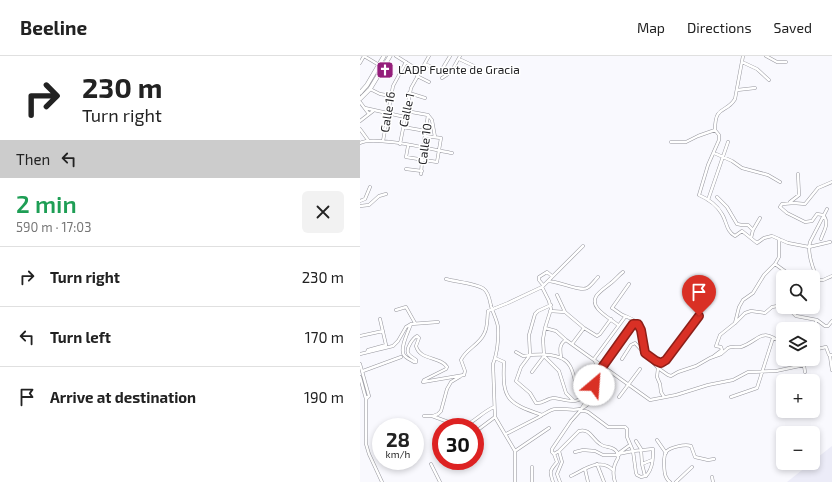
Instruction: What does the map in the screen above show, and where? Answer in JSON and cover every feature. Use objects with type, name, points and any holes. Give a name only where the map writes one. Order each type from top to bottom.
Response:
[{"type":"main road","points":[[360,93],[366,88],[384,56]]},
{"type":"main road","points":[[360,99],[370,89],[390,56]]},
{"type":"street","points":[[360,63],[364,56],[379,65]]},
{"type":"street","points":[[396,56],[420,71]]},
{"type":"street","name":"Calle 1","points":[[400,144],[409,93],[429,56]]},
{"type":"street","points":[[424,64],[441,71],[450,56]]},
{"type":"street","points":[[743,56],[735,99],[732,104],[719,112],[716,117],[715,130],[720,137],[708,165],[699,195],[708,200],[721,212],[731,234],[736,236],[742,231],[757,243],[770,236],[809,247],[830,242]]},
{"type":"street","points":[[766,56],[777,62],[786,62]]},
{"type":"street","points":[[442,78],[451,72],[460,58],[474,66]]},
{"type":"street","name":"Calle 16","points":[[383,141],[394,83],[406,62]]},
{"type":"street","points":[[742,62],[757,69],[769,80]]},
{"type":"street","points":[[417,76],[429,82]]},
{"type":"street","points":[[737,90],[755,88]]},
{"type":"street","points":[[370,89],[380,94],[391,96]]},
{"type":"street","points":[[409,93],[426,98]]},
{"type":"street","points":[[360,102],[369,114]]},
{"type":"street","points":[[365,108],[405,117]]},
{"type":"street","points":[[360,121],[373,111]]},
{"type":"street","points":[[406,111],[428,115]]},
{"type":"street","name":"Calle 1","points":[[428,115],[432,120],[436,137]]},
{"type":"street","name":"Calle 10","points":[[406,169],[422,173],[423,148],[428,115]]},
{"type":"street","points":[[403,127],[426,131]]},
{"type":"street","points":[[360,129],[368,140]]},
{"type":"street","points":[[671,142],[686,142],[715,130]]},
{"type":"street","points":[[408,146],[406,157],[437,162],[440,138],[425,136]]},
{"type":"street","points":[[360,143],[368,140],[383,141],[452,153]]},
{"type":"street","points":[[708,200],[728,142]]},
{"type":"street","points":[[714,153],[732,161],[742,168],[768,175],[780,182]]},
{"type":"street","points":[[798,174],[799,195],[781,205],[781,208],[805,222],[812,221],[817,214],[823,215],[827,223],[821,239]]},
{"type":"street","points":[[787,203],[805,204],[818,188],[832,182]]},
{"type":"street","points":[[360,201],[365,199],[370,187]]},
{"type":"street","points":[[360,206],[370,204],[379,196],[386,194]]},
{"type":"street","points":[[716,197],[727,207],[737,224],[748,224],[753,230]]},
{"type":"street","points":[[827,209],[810,242],[809,247],[812,264],[818,280],[823,280],[832,276]]},
{"type":"street","points":[[751,238],[753,230],[760,218]]},
{"type":"street","points":[[735,323],[739,307],[743,300],[753,293],[764,275],[779,257],[779,239]]},
{"type":"street","points":[[464,375],[465,371],[461,362],[462,358],[466,351],[482,337],[486,328],[488,311],[543,286],[583,246]]},
{"type":"street","points":[[774,264],[784,270]]},
{"type":"street","points":[[532,372],[544,356],[543,339],[551,305],[539,277],[547,272],[552,276]]},
{"type":"street","points":[[618,325],[598,310],[596,305],[596,296],[623,272]]},
{"type":"street","points":[[547,281],[555,281],[566,286],[582,289],[587,288],[598,277]]},
{"type":"street","points":[[446,279],[473,284],[484,289],[489,295],[498,325],[495,358],[493,364],[495,417],[515,451],[515,482]]},
{"type":"street","points":[[629,284],[612,308],[638,324],[641,330],[646,357],[668,376],[696,366],[722,350],[721,347],[716,346],[720,335],[741,316],[748,312],[756,311],[765,313],[772,307],[776,306]]},
{"type":"street","points":[[557,295],[565,312],[594,335],[599,335],[611,319]]},
{"type":"street","points":[[551,305],[538,311],[534,316],[529,335],[530,355],[521,367],[516,381],[530,393],[536,403],[541,404],[552,398],[567,401],[587,398],[588,400],[552,449],[557,462],[550,471],[553,482]]},
{"type":"street","points":[[396,310],[406,307],[415,323]]},
{"type":"street","points":[[550,311],[565,312]]},
{"type":"street","points":[[794,314],[798,318],[817,320],[827,326],[832,320]]},
{"type":"street","points":[[594,359],[625,316]]},
{"type":"street","points":[[622,359],[635,343],[645,353],[659,362],[664,362],[699,316]]},
{"type":"street","points":[[366,352],[368,350],[386,345],[380,320]]},
{"type":"street","points":[[360,354],[396,344],[406,327],[411,324],[438,322]]},
{"type":"street","points":[[411,324],[406,335],[402,352],[404,355],[416,362],[408,351],[414,338],[417,336],[419,338],[416,344],[417,350],[428,359],[438,360],[446,364],[447,367],[446,369],[424,380],[424,383],[464,375]]},
{"type":"street","points":[[581,410],[589,403],[592,395],[592,389],[600,377],[603,366],[632,326],[638,324]]},
{"type":"street","points":[[545,328],[556,331],[566,340],[650,400],[664,396],[676,395],[716,383],[733,380],[748,372],[776,371],[799,366]]},
{"type":"street","points":[[572,344],[584,328]]},
{"type":"street","points":[[360,336],[383,331]]},
{"type":"street","points":[[710,358],[721,354],[728,348],[741,347],[763,335],[776,340]]},
{"type":"street","points":[[731,397],[757,388],[773,338]]},
{"type":"street","points":[[561,357],[560,347],[563,341],[566,340]]},
{"type":"street","points":[[820,348],[826,346],[831,356],[832,370]]},
{"type":"street","points":[[516,352],[521,356],[530,355],[561,357],[571,366],[578,390],[592,395]]},
{"type":"street","points":[[544,356],[559,371],[566,393],[574,401]]},
{"type":"street","points":[[363,371],[401,357]]},
{"type":"street","points":[[495,358],[504,362],[503,380],[507,396],[521,407],[542,415]]},
{"type":"street","points":[[594,359],[598,372],[596,383]]},
{"type":"street","points":[[360,364],[369,396],[366,399]]},
{"type":"street","points":[[804,366],[804,372]]},
{"type":"street","points":[[658,368],[657,377],[661,392],[664,396]]},
{"type":"street","points":[[619,397],[640,369]]},
{"type":"street","points":[[424,416],[432,416],[441,411],[447,389],[451,382],[464,375]]},
{"type":"street","points":[[360,377],[366,399],[366,444],[368,454],[382,482]]},
{"type":"street","points":[[432,416],[462,427],[480,417],[486,410],[494,407]]},
{"type":"street","points":[[506,434],[549,410],[556,408],[585,411],[608,427],[625,427],[627,429],[627,437],[633,451],[637,475],[645,476]]},
{"type":"street","points":[[484,425],[495,417]]},
{"type":"street","points":[[515,451],[549,428]]},
{"type":"street","points":[[554,454],[559,451],[576,433],[582,430],[590,433],[602,446],[614,448],[619,454]]},
{"type":"street","points":[[657,440],[666,453]]},
{"type":"street","points":[[636,441],[640,445],[642,451],[642,464],[645,476]]},
{"type":"street","points":[[615,482],[613,466],[619,454],[630,445]]},
{"type":"street","points":[[670,482],[666,478],[664,458],[669,450],[688,445],[691,446],[695,457],[702,460],[714,459]]},
{"type":"street","points":[[575,452],[588,450],[603,455],[653,449],[651,468],[645,476]]},
{"type":"street","points":[[559,451],[562,462],[556,474],[560,482]]},
{"type":"street","points":[[642,464],[652,460]]},
{"type":"street","points":[[431,464],[440,482]]},
{"type":"street","points":[[571,476],[597,464],[608,465],[613,470]]},
{"type":"street","points":[[597,464],[604,482]]},
{"type":"street","points":[[532,467],[532,482]]},
{"type":"street","points":[[676,482],[692,467]]},
{"type":"street","points":[[586,470],[588,482]]},
{"type":"street","points":[[712,477],[713,482]]},
{"type":"shaded area","points":[[832,446],[832,482],[787,482],[802,470],[820,470],[820,455]]},
{"type":"place","name":"LADP Fuente de Gracia","points":[[385,70]]},
{"type":"route","points":[[594,385],[600,377],[603,366],[633,324],[638,324],[641,330],[645,353],[661,363],[666,360],[699,316]]}]
